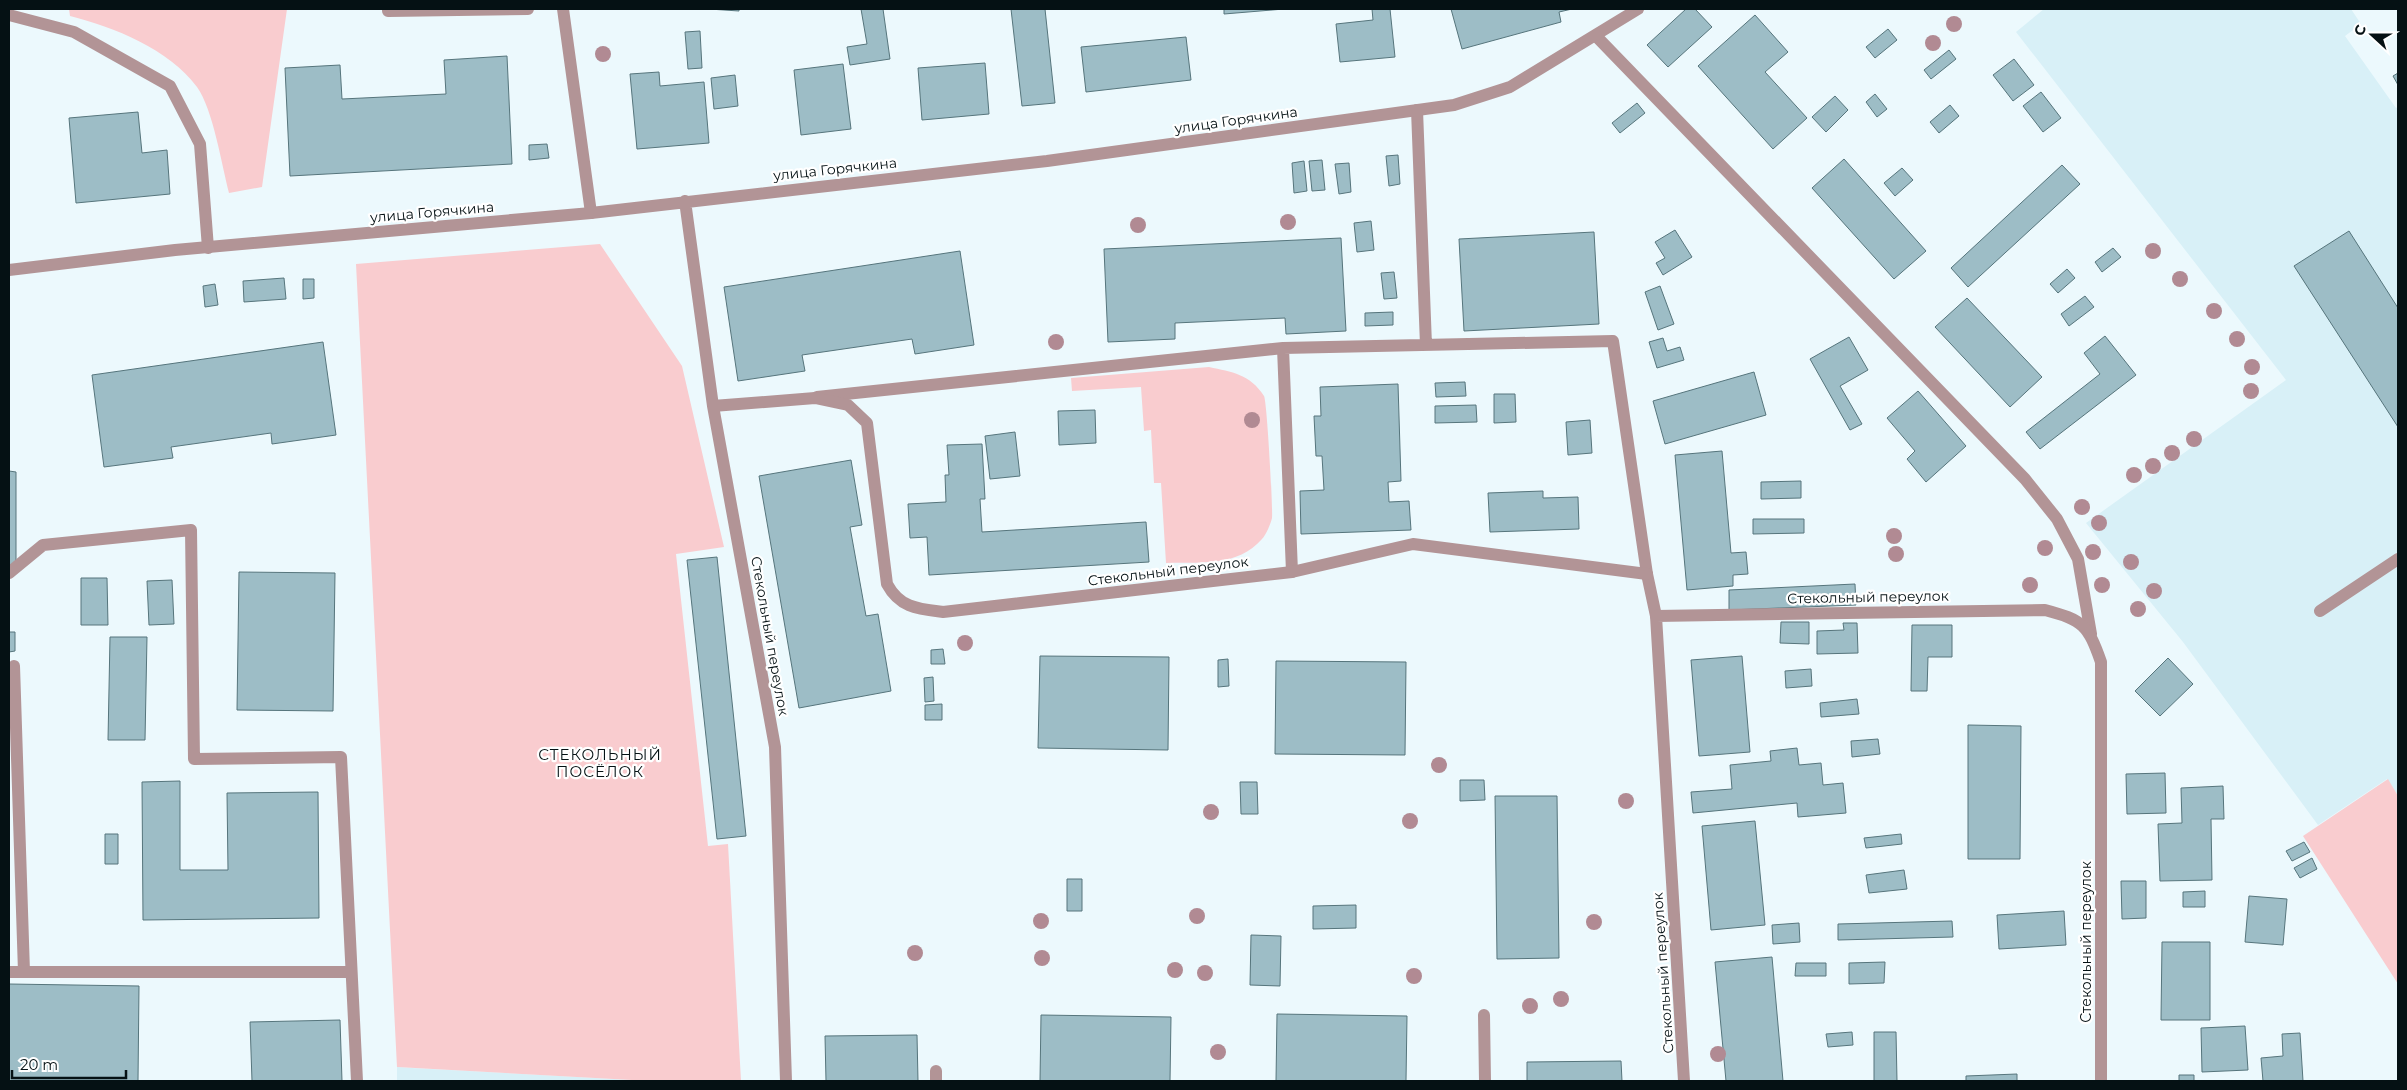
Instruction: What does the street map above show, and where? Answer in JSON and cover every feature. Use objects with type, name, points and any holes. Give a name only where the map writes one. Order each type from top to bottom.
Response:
[{"type":"street","points":[[388,9],[388,11],[528,9]]},
{"type":"street","points":[[563,9],[591,213]]},
{"type":"street","name":"улица Горячкина","points":[[9,270],[208,248],[591,213],[1047,161],[1454,105],[1510,87],[1638,9]]},
{"type":"street","points":[[13,13],[74,32],[170,86],[200,144],[208,248]]},
{"type":"street","points":[[1596,36],[2025,479],[2057,519],[2078,559],[2091,634]]},
{"type":"street","points":[[1417,110],[1426,345]]},
{"type":"street","name":"Стекольный переулок","points":[[685,201],[713,406],[775,747],[786,1081]]},
{"type":"street","points":[[713,406],[815,398],[1283,348],[1613,341],[1647,574],[1656,616]]},
{"type":"street","points":[[1283,348],[1292,572]]},
{"type":"street","name":"Стекольный переулок","points":[[815,398],[848,405],[867,423],[887,584],[894,596],[909,606],[943,612],[1292,572],[1413,544],[1647,574]]},
{"type":"street","points":[[9,573],[43,545],[191,530],[194,759],[341,757],[357,1081]]},
{"type":"street","points":[[2320,612],[2398,559]]},
{"type":"street","name":"Стекольный переулок","points":[[1684,1081],[1656,616],[2045,610],[2070,616],[2091,634],[2101,662],[2101,1081]]},
{"type":"street","points":[[14,666],[24,972]]},
{"type":"street","points":[[9,972],[351,972]]},
{"type":"street","points":[[1484,1015],[1485,1081]]},
{"type":"shaded area","points":[[69,9],[287,9],[262,187],[229,193],[216,138],[203,97],[185,73],[172,61],[140,41],[122,33],[70,16]]},
{"type":"shaded area","points":[[2044,9],[2351,9],[2361,24],[2345,36],[2396,108],[2398,107],[2398,796],[2387,779],[2318,825],[2183,642],[2086,523],[2286,380],[2016,32]]},
{"type":"shaded area","points":[[600,244],[682,366],[724,547],[676,554],[708,846],[728,844],[741,1081],[650,1081],[397,1067],[356,264]]},
{"type":"shaded area","points":[[1209,367],[1247,378],[1264,396],[1270,455],[1272,518],[1262,539],[1242,554],[1218,561],[1166,563],[1161,483],[1154,483],[1151,430],[1144,431],[1141,387],[1072,391],[1071,378]]},
{"type":"shaded area","points":[[2388,779],[2398,796],[2398,984],[2303,836]]},
{"type":"shaded area","points":[[397,1067],[412,1068],[650,1081],[397,1081]]},
{"type":"building","points":[[709,9],[739,9],[739,11]]},
{"type":"building","points":[[861,9],[883,9],[890,59],[850,65],[847,47],[867,44]]},
{"type":"building","points":[[1011,9],[1045,9],[1055,103],[1022,106]]},
{"type":"building","points":[[1224,9],[1284,9],[1224,14]]},
{"type":"building","points":[[1372,9],[1390,9],[1395,57],[1340,62],[1336,24],[1373,20]]},
{"type":"building","points":[[1451,9],[1572,9],[1559,12],[1561,22],[1462,49]]},
{"type":"building","points":[[1686,9],[1695,9],[1712,27],[1668,67],[1647,45]]},
{"type":"building","points":[[1755,15],[1788,52],[1765,72],[1807,118],[1773,149],[1698,66]]},
{"type":"building","points":[[1888,29],[1897,40],[1875,58],[1866,47]]},
{"type":"building","points":[[700,31],[702,68],[688,69],[685,32]]},
{"type":"building","points":[[1186,37],[1191,80],[1086,92],[1081,47]]},
{"type":"building","points":[[1949,50],[1956,59],[1931,79],[1924,70]]},
{"type":"building","points":[[507,56],[512,164],[290,176],[285,68],[340,65],[342,99],[446,94],[444,60]]},
{"type":"building","points":[[2014,59],[2034,85],[2013,101],[1993,75]]},
{"type":"building","points":[[985,63],[989,114],[922,120],[918,68]]},
{"type":"building","points":[[843,64],[851,129],[801,135],[794,70]]},
{"type":"building","points":[[659,72],[660,86],[704,82],[709,143],[637,149],[630,74]]},
{"type":"building","points":[[2398,73],[2398,85],[2393,76]]},
{"type":"building","points":[[735,75],[738,106],[714,109],[711,78]]},
{"type":"building","points":[[2041,92],[2061,118],[2043,132],[2023,106]]},
{"type":"building","points":[[1875,94],[1887,109],[1877,117],[1866,102]]},
{"type":"building","points":[[1835,96],[1848,110],[1826,132],[1812,117]]},
{"type":"building","points":[[1637,103],[1645,113],[1620,133],[1612,123]]},
{"type":"building","points":[[1950,105],[1959,116],[1939,133],[1930,122]]},
{"type":"building","points":[[138,112],[142,153],[167,150],[170,194],[76,203],[69,118]]},
{"type":"building","points":[[547,144],[549,158],[529,160],[529,145]]},
{"type":"building","points":[[1398,155],[1400,184],[1389,186],[1386,156]]},
{"type":"building","points":[[1844,159],[1926,251],[1894,279],[1812,188]]},
{"type":"building","points":[[1322,160],[1325,190],[1312,191],[1309,161]]},
{"type":"building","points":[[1304,161],[1307,191],[1294,193],[1292,163]]},
{"type":"building","points":[[1349,163],[1351,192],[1339,194],[1335,164]]},
{"type":"building","points":[[2062,165],[2080,184],[1968,287],[1951,268]]},
{"type":"building","points":[[1902,168],[1913,180],[1895,196],[1884,183]]},
{"type":"building","points":[[1371,221],[1374,250],[1357,252],[1354,223]]},
{"type":"building","points":[[1675,230],[1692,257],[1663,275],[1656,263],[1665,258],[1655,242]]},
{"type":"building","points":[[2349,231],[2398,308],[2398,427],[2294,266]]},
{"type":"building","points":[[1594,232],[1599,324],[1464,331],[1459,239]]},
{"type":"building","points":[[1341,238],[1346,331],[1286,334],[1285,318],[1175,323],[1175,339],[1108,342],[1104,249]]},
{"type":"building","points":[[2113,248],[2121,257],[2102,272],[2095,262]]},
{"type":"building","points":[[960,251],[974,345],[915,354],[912,339],[802,355],[805,371],[738,381],[724,287]]},
{"type":"building","points":[[2067,269],[2075,278],[2058,293],[2050,284]]},
{"type":"building","points":[[1394,272],[1397,298],[1384,299],[1381,273]]},
{"type":"building","points":[[284,278],[286,299],[244,302],[243,281]]},
{"type":"building","points":[[303,279],[314,279],[314,298],[303,299]]},
{"type":"building","points":[[215,284],[218,305],[205,307],[203,286]]},
{"type":"building","points":[[1660,286],[1674,324],[1658,330],[1645,292]]},
{"type":"building","points":[[2085,296],[2094,307],[2069,326],[2061,314]]},
{"type":"building","points":[[1967,298],[2042,377],[2010,407],[1935,327]]},
{"type":"building","points":[[1393,312],[1393,325],[1365,326],[1365,313]]},
{"type":"building","points":[[2105,336],[2136,375],[2040,449],[2026,432],[2100,374],[2084,353]]},
{"type":"building","points":[[1849,337],[1868,370],[1840,386],[1862,424],[1850,430],[1810,359]]},
{"type":"building","points":[[1663,338],[1667,351],[1680,347],[1684,360],[1657,368],[1649,342]]},
{"type":"building","points":[[323,342],[336,435],[272,444],[271,433],[171,447],[173,458],[104,467],[92,375]]},
{"type":"building","points":[[1754,372],[1766,415],[1665,444],[1653,401]]},
{"type":"building","points":[[1465,382],[1466,396],[1436,397],[1435,383]]},
{"type":"building","points":[[1398,384],[1401,481],[1388,482],[1389,502],[1409,501],[1411,530],[1301,534],[1300,491],[1324,490],[1322,456],[1316,456],[1314,416],[1321,416],[1320,387]]},
{"type":"building","points":[[1918,391],[1966,446],[1926,482],[1907,459],[1915,451],[1887,418]]},
{"type":"building","points":[[1494,394],[1515,394],[1516,422],[1494,423]]},
{"type":"building","points":[[1476,405],[1477,422],[1435,423],[1435,406]]},
{"type":"building","points":[[1095,410],[1096,443],[1059,445],[1058,411]]},
{"type":"building","points":[[1590,420],[1592,453],[1568,455],[1566,422]]},
{"type":"building","points":[[1015,432],[1020,476],[990,479],[985,436]]},
{"type":"building","points":[[982,444],[985,499],[980,499],[982,532],[1146,522],[1149,562],[929,575],[927,537],[910,538],[908,504],[946,502],[945,475],[949,475],[947,445]]},
{"type":"building","points":[[1722,451],[1731,553],[1746,552],[1748,574],[1733,575],[1733,586],[1687,590],[1675,455]]},
{"type":"building","points":[[851,460],[862,525],[850,527],[866,616],[878,614],[891,691],[799,708],[759,476]]},
{"type":"building","points":[[9,471],[16,472],[16,565],[9,565]]},
{"type":"building","points":[[1801,481],[1801,498],[1761,499],[1761,482]]},
{"type":"building","points":[[1543,491],[1543,498],[1578,497],[1579,529],[1490,532],[1488,493]]},
{"type":"building","points":[[1753,519],[1804,519],[1804,533],[1753,534]]},
{"type":"building","points":[[717,557],[746,836],[717,839],[687,560]]},
{"type":"building","points":[[239,572],[335,573],[333,711],[237,710]]},
{"type":"building","points":[[81,578],[107,578],[108,625],[81,625]]},
{"type":"building","points":[[172,580],[174,624],[149,625],[147,581]]},
{"type":"building","points":[[1855,584],[1856,605],[1729,610],[1729,590]]},
{"type":"building","points":[[1781,622],[1809,622],[1809,644],[1780,643]]},
{"type":"building","points":[[1843,623],[1857,623],[1858,653],[1817,654],[1817,631],[1844,630]]},
{"type":"building","points":[[1912,625],[1952,625],[1952,657],[1928,657],[1927,691],[1911,691]]},
{"type":"building","points":[[9,632],[15,632],[15,651],[9,652]]},
{"type":"building","points":[[110,637],[147,637],[145,740],[108,740]]},
{"type":"building","points":[[943,649],[945,664],[931,664],[931,650]]},
{"type":"building","points":[[1040,656],[1169,657],[1168,750],[1038,748]]},
{"type":"building","points":[[1742,656],[1750,752],[1699,756],[1691,660]]},
{"type":"building","points":[[2168,658],[2193,684],[2160,716],[2135,691]]},
{"type":"building","points":[[1228,659],[1229,686],[1218,687],[1218,660]]},
{"type":"building","points":[[1276,661],[1406,662],[1405,755],[1275,754]]},
{"type":"building","points":[[1811,669],[1812,686],[1786,688],[1785,671]]},
{"type":"building","points":[[933,677],[934,701],[925,702],[924,678]]},
{"type":"building","points":[[1857,699],[1859,714],[1821,717],[1820,703]]},
{"type":"building","points":[[942,704],[942,720],[925,720],[925,705]]},
{"type":"building","points":[[1968,725],[2021,726],[2020,859],[1968,859]]},
{"type":"building","points":[[1878,739],[1880,754],[1852,757],[1851,741]]},
{"type":"building","points":[[1797,748],[1799,765],[1821,763],[1823,785],[1843,783],[1846,813],[1798,817],[1797,803],[1693,813],[1691,792],[1732,789],[1730,765],[1771,761],[1770,751]]},
{"type":"building","points":[[2165,773],[2166,813],[2127,814],[2126,774]]},
{"type":"building","points":[[1460,780],[1484,780],[1485,800],[1460,801]]},
{"type":"building","points":[[180,781],[180,870],[228,870],[227,793],[318,792],[319,918],[143,920],[142,782]]},
{"type":"building","points":[[1240,782],[1257,782],[1258,814],[1241,814]]},
{"type":"building","points":[[2223,786],[2224,819],[2211,819],[2212,880],[2160,881],[2158,824],[2182,823],[2181,788]]},
{"type":"building","points":[[1495,796],[1557,796],[1559,958],[1497,959]]},
{"type":"building","points":[[1755,821],[1765,925],[1711,930],[1702,826]]},
{"type":"building","points":[[105,834],[118,834],[118,864],[105,864]]},
{"type":"building","points":[[1901,834],[1902,844],[1866,848],[1864,838]]},
{"type":"building","points":[[2304,842],[2310,852],[2292,861],[2286,851]]},
{"type":"building","points":[[2312,858],[2317,869],[2300,878],[2294,868]]},
{"type":"building","points":[[1904,870],[1907,889],[1869,893],[1866,875]]},
{"type":"building","points":[[1067,879],[1082,879],[1082,911],[1067,911]]},
{"type":"building","points":[[2121,881],[2146,881],[2146,918],[2122,919]]},
{"type":"building","points":[[2205,891],[2205,907],[2183,907],[2183,892]]},
{"type":"building","points":[[2249,896],[2287,899],[2283,945],[2245,942]]},
{"type":"building","points":[[1356,905],[1356,928],[1313,929],[1313,906]]},
{"type":"building","points":[[2064,911],[2066,945],[1999,949],[1997,915]]},
{"type":"building","points":[[1952,921],[1953,937],[1838,940],[1838,924]]},
{"type":"building","points":[[1799,923],[1800,942],[1773,944],[1772,925]]},
{"type":"building","points":[[1251,935],[1281,936],[1280,986],[1250,985]]},
{"type":"building","points":[[2162,942],[2210,942],[2210,1020],[2161,1020]]},
{"type":"building","points":[[1772,957],[1783,1081],[1726,1081],[1715,962]]},
{"type":"building","points":[[1885,962],[1884,983],[1849,984],[1849,963]]},
{"type":"building","points":[[1796,963],[1826,963],[1826,976],[1795,976]]},
{"type":"building","points":[[9,984],[139,986],[138,1081],[9,1081]]},
{"type":"building","points":[[1277,1014],[1407,1016],[1406,1081],[1276,1081]]},
{"type":"building","points":[[1041,1015],[1171,1017],[1170,1081],[1040,1081]]},
{"type":"building","points":[[340,1020],[342,1081],[252,1081],[250,1022]]},
{"type":"building","points":[[2245,1026],[2248,1070],[2202,1072],[2201,1028]]},
{"type":"building","points":[[1852,1032],[1853,1045],[1828,1047],[1826,1034]]},
{"type":"building","points":[[1874,1032],[1896,1032],[1897,1081],[1874,1081]]},
{"type":"building","points":[[2300,1033],[2303,1081],[2263,1081],[2261,1058],[2283,1056],[2282,1034]]},
{"type":"building","points":[[917,1035],[918,1081],[826,1081],[825,1036]]},
{"type":"building","points":[[1621,1061],[1622,1081],[1527,1081],[1527,1062]]},
{"type":"building","points":[[2017,1074],[2017,1081],[1966,1081],[1966,1076]]},
{"type":"building","points":[[2179,1075],[2194,1075],[2194,1081],[2179,1081]]},
{"type":"district","name":"СТЕКОЛЬНЫЙ ПОСЁЛОК","points":[[600,762]]}]
